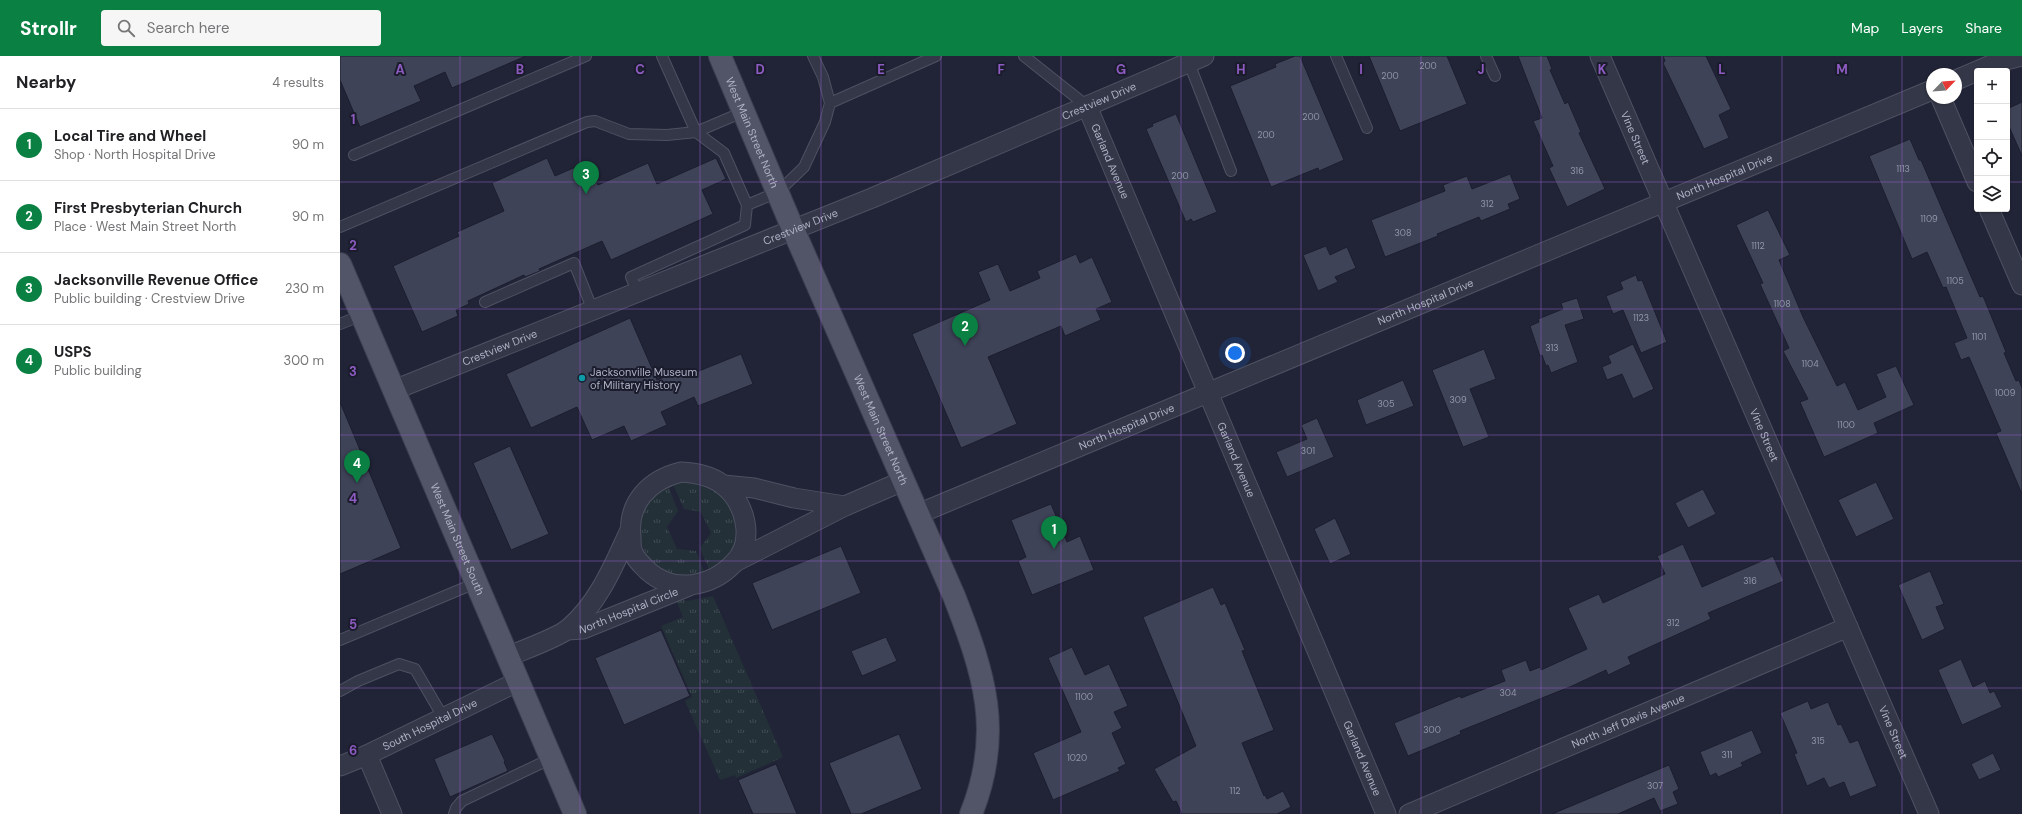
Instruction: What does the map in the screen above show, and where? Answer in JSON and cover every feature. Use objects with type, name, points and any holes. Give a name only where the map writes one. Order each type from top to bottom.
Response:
[{"type":"main road","name":"West Main Street North","points":[[720,56],[793,229],[918,514],[974,648],[986,694],[988,719],[987,748],[978,796],[971,814]]},
{"type":"main road","name":"West Main Street South","points":[[340,264],[520,681],[552,758],[571,812]]},
{"type":"street","name":"Vine Street","points":[[1600,56],[1929,814]]},
{"type":"street","points":[[1962,77],[1998,62],[2022,56]]},
{"type":"street","name":"Crestview Drive","points":[[394,390],[638,293],[1196,59]]},
{"type":"street","name":"North Hospital Drive","points":[[918,514],[1663,201],[1926,92]]},
{"type":"street","points":[[1944,104],[1974,176]]},
{"type":"street","name":"Garland Avenue","points":[[1087,106],[1386,814]]},
{"type":"street","points":[[1990,212],[2022,285]]},
{"type":"street","name":"North Hospital Circle","points":[[689,586],[676,586],[665,582],[643,566],[632,552],[630,530],[632,514],[641,497],[650,486],[666,476],[680,472],[703,474],[723,484],[754,488],[794,498],[846,506]]},
{"type":"street","name":"North Hospital Circle","points":[[509,656],[567,630],[584,629],[689,586],[711,580],[735,562],[846,506],[903,480]]},
{"type":"street","name":"North Hospital Circle","points":[[723,484],[737,500],[744,516],[747,533],[743,547],[735,562]]},
{"type":"street","name":"North Hospital Circle","points":[[567,630],[591,604],[607,579],[630,530]]},
{"type":"street","name":"North Jeff Davis Avenue","points":[[1409,814],[1848,627]]},
{"type":"street","name":"South Hospital Drive","points":[[341,762],[367,755],[520,681]]},
{"type":"street","points":[[367,755],[392,814]]},
{"type":"lane","points":[[354,155],[586,56]]},
{"type":"lane","points":[[638,293],[631,277],[745,225],[747,205],[724,153],[696,132],[662,56]]},
{"type":"lane","points":[[747,205],[778,192],[804,167],[825,122],[830,103],[823,77],[813,56]]},
{"type":"lane","points":[[830,103],[936,56]]},
{"type":"lane","points":[[1024,56],[1087,106]]},
{"type":"lane","points":[[1336,56],[1367,128]]},
{"type":"lane","points":[[1486,56],[1495,76]]},
{"type":"lane","points":[[1196,59],[1231,171]]},
{"type":"lane","points":[[340,227],[587,122],[595,121],[629,134],[667,135],[696,132],[743,112]]},
{"type":"lane","points":[[485,302],[574,263],[594,311]]},
{"type":"lane","points":[[340,324],[362,315]]},
{"type":"lane","points":[[340,640],[478,582]]},
{"type":"lane","points":[[340,691],[358,681],[399,664],[415,669],[443,717]]},
{"type":"lane","points":[[454,814],[456,808],[462,801],[552,758]]},
{"type":"green space","points":[[684,482],[701,484],[716,491],[723,497],[728,505],[735,523],[735,541],[732,550],[727,558],[710,572],[700,548],[711,533],[701,512],[684,509],[673,484]]},
{"type":"green space","points":[[668,486],[678,511],[667,527],[677,549],[696,551],[705,574],[689,576],[674,574],[661,569],[651,560],[643,548],[640,535],[641,520],[647,505],[656,494]]},
{"type":"green space","points":[[713,596],[783,757],[736,778],[735,775],[720,780],[685,701],[692,697],[661,626],[683,617],[675,598],[687,601]]},
{"type":"building","points":[[340,56],[526,56],[452,88],[445,72],[414,86],[421,101],[360,127],[340,80]]},
{"type":"building","points":[[1295,56],[1300,56],[1344,160],[1319,171],[1318,168],[1271,187],[1230,86],[1276,67],[1275,64]]},
{"type":"building","points":[[1369,56],[1447,56],[1467,104],[1400,131]]},
{"type":"building","points":[[1518,56],[1547,56],[1552,69],[1550,70],[1565,104],[1568,102],[1581,132],[1579,133],[1605,189],[1567,207],[1549,168],[1553,166],[1533,121],[1542,118]]},
{"type":"building","points":[[1663,56],[1706,56],[1731,109],[1719,115],[1729,138],[1704,149],[1663,63],[1665,61]]},
{"type":"building","points":[[2022,102],[2022,156],[2010,129],[2010,108]]},
{"type":"building","points":[[1176,114],[1217,212],[1193,222],[1191,219],[1186,222],[1146,129],[1153,126],[1152,124]]},
{"type":"building","points":[[1910,139],[1919,160],[1921,160],[1980,297],[1983,296],[2016,381],[2019,380],[2022,388],[2022,494],[1996,433],[2001,431],[1969,357],[1961,360],[1954,343],[1967,338],[1946,287],[1943,288],[1927,252],[1912,259],[1869,156]]},
{"type":"building","points":[[547,158],[555,176],[587,162],[598,185],[648,163],[657,184],[716,158],[726,179],[702,190],[713,214],[611,260],[602,241],[539,269],[540,271],[525,277],[524,275],[468,301],[469,304],[456,310],[458,316],[422,332],[393,266],[459,236],[457,232],[504,211],[492,183]]},
{"type":"building","points":[[1510,174],[1520,199],[1508,204],[1510,209],[1481,221],[1479,217],[1437,234],[1438,236],[1385,257],[1371,220],[1445,191],[1443,185],[1467,176],[1472,189]]},
{"type":"building","points":[[1768,210],[1790,255],[1779,260],[1803,317],[1837,386],[1845,382],[1858,410],[1886,397],[1876,374],[1896,366],[1914,405],[1874,423],[1878,433],[1824,457],[1800,402],[1808,399],[1783,351],[1789,348],[1760,284],[1763,283],[1736,225]]},
{"type":"building","points":[[1326,246],[1330,255],[1347,247],[1356,268],[1335,277],[1338,282],[1318,291],[1303,255]]},
{"type":"building","points":[[1076,254],[1080,263],[1092,257],[1112,302],[1096,309],[1101,320],[1065,336],[1061,326],[988,357],[1017,424],[961,448],[912,334],[990,300],[978,272],[998,264],[1010,291],[1040,278],[1037,271]]},
{"type":"building","points":[[1636,275],[1638,281],[1642,280],[1667,342],[1641,353],[1623,310],[1613,314],[1606,296],[1623,289],[1620,282]]},
{"type":"building","points":[[1577,298],[1584,319],[1565,325],[1578,362],[1551,373],[1548,365],[1546,366],[1542,355],[1540,356],[1530,326],[1539,322],[1538,319],[1563,309],[1561,303]]},
{"type":"building","name":"Jacksonville Museum of Military History","points":[[630,318],[657,380],[680,370],[684,377],[741,354],[753,384],[698,406],[694,397],[661,412],[667,425],[631,441],[624,426],[592,440],[577,407],[531,428],[506,374]]},
{"type":"building","points":[[1633,344],[1654,389],[1633,399],[1622,374],[1607,380],[1602,367],[1611,363],[1608,356]]},
{"type":"building","points":[[1484,349],[1496,379],[1470,389],[1489,437],[1463,447],[1432,370]]},
{"type":"building","points":[[1403,380],[1414,406],[1366,425],[1357,400]]},
{"type":"building","points":[[340,402],[401,548],[340,574]]},
{"type":"building","points":[[1317,418],[1334,457],[1287,477],[1276,452],[1307,439],[1301,425]]},
{"type":"building","points":[[510,446],[549,534],[511,550],[473,463]]},
{"type":"building","points":[[1876,482],[1894,519],[1856,537],[1838,500]]},
{"type":"building","points":[[1703,489],[1716,514],[1688,528],[1675,503]]},
{"type":"building","points":[[1051,504],[1067,542],[1080,536],[1094,570],[1032,595],[1018,561],[1026,557],[1011,520]]},
{"type":"building","points":[[1335,518],[1351,554],[1330,564],[1314,529]]},
{"type":"building","points":[[1683,544],[1702,587],[1773,556],[1784,581],[1708,613],[1711,619],[1628,657],[1631,664],[1608,675],[1606,670],[1572,686],[1460,731],[1461,734],[1408,756],[1394,723],[1460,696],[1461,698],[1505,681],[1501,670],[1526,660],[1530,671],[1540,667],[1541,670],[1587,649],[1568,608],[1599,594],[1603,603],[1665,574],[1657,556]]},
{"type":"building","points":[[841,546],[861,593],[772,630],[752,583]]},
{"type":"building","points":[[1930,571],[1944,604],[1936,607],[1945,629],[1922,640],[1898,585]]},
{"type":"building","points":[[1213,587],[1221,605],[1225,603],[1245,650],[1242,651],[1274,730],[1242,743],[1264,796],[1265,795],[1267,799],[1283,791],[1291,807],[1277,814],[1182,814],[1176,801],[1173,802],[1154,769],[1196,746],[1143,617]]},
{"type":"building","points":[[661,630],[690,696],[624,725],[595,658]]},
{"type":"building","points":[[886,637],[897,661],[862,676],[851,651]]},
{"type":"building","points":[[1072,647],[1085,675],[1109,664],[1128,706],[1114,712],[1122,728],[1112,733],[1126,764],[1118,768],[1120,771],[1053,800],[1033,753],[1081,732],[1048,658]]},
{"type":"building","points":[[1961,659],[1973,687],[1985,681],[1990,693],[1994,691],[2002,707],[1962,725],[1938,670]]},
{"type":"building","points":[[1808,701],[1811,709],[1828,702],[1838,725],[1841,724],[1850,743],[1858,740],[1877,786],[1850,797],[1844,782],[1829,788],[1824,778],[1807,786],[1794,754],[1797,753],[1780,713]]},
{"type":"building","points":[[1752,730],[1762,753],[1741,763],[1743,766],[1718,777],[1716,773],[1710,776],[1700,752]]},
{"type":"building","points":[[492,734],[505,761],[504,762],[508,771],[450,797],[434,759]]},
{"type":"building","points":[[899,734],[922,789],[861,814],[851,814],[829,763]]},
{"type":"building","points":[[1993,753],[2001,770],[1979,780],[1971,764]]},
{"type":"building","points":[[776,764],[797,814],[753,814],[738,780]]},
{"type":"building","points":[[1669,765],[1679,789],[1673,792],[1678,804],[1660,811],[1654,798],[1618,814],[1552,814]]},
{"type":"place","name":"Jacksonville Revenue Office","points":[[586,194]]},
{"type":"place","name":"First Presbyterian Church","points":[[965,346]]},
{"type":"place","name":"Jacksonville Museum of Military History","points":[[582,378]]},
{"type":"place","name":"USPS","points":[[357,483]]},
{"type":"place","name":"Local Tire and Wheel","points":[[1054,549]]}]
